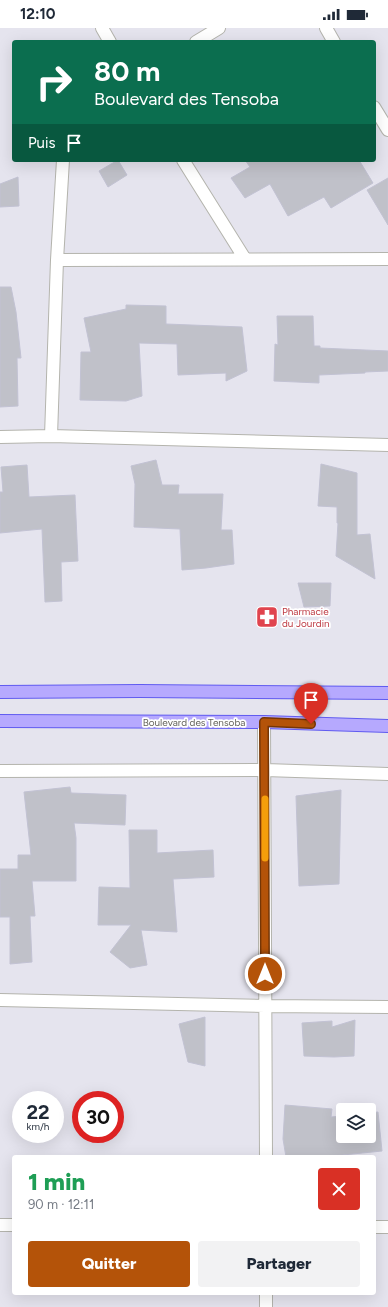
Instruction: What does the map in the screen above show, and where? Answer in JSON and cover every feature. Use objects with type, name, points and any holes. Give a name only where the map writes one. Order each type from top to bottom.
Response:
[{"type":"main road","points":[[0,692],[140,691],[388,693]]},
{"type":"main road","name":"Boulevard des Tensoba","points":[[0,721],[264,722],[388,726]]},
{"type":"street","points":[[102,28],[109,40]]},
{"type":"street","points":[[199,40],[219,28]]},
{"type":"street","points":[[326,28],[333,40]]},
{"type":"street","points":[[376,110],[388,130]]},
{"type":"street","points":[[51,436],[62,162]]},
{"type":"street","points":[[184,162],[245,260]]},
{"type":"street","points":[[57,260],[388,259]]},
{"type":"street","points":[[0,437],[51,436],[388,445]]},
{"type":"street","points":[[264,722],[266,1155]]},
{"type":"street","points":[[0,771],[264,770],[388,774]]},
{"type":"street","points":[[0,1000],[265,1006],[388,1007]]},
{"type":"street","points":[[0,1225],[12,1225]]},
{"type":"street","points":[[376,1227],[388,1227]]},
{"type":"street","points":[[266,1295],[266,1307]]},
{"type":"building","points":[[115,162],[119,162],[127,175],[108,187],[99,171]]},
{"type":"building","points":[[246,162],[360,162],[373,183],[331,208],[324,197],[288,216],[270,184],[245,198],[231,178],[250,167]]},
{"type":"building","points":[[18,177],[19,206],[0,207],[0,184]]},
{"type":"building","points":[[388,178],[388,225],[367,190]]},
{"type":"building","points":[[0,287],[11,287],[16,312],[21,358],[17,358],[18,406],[0,407]]},
{"type":"building","points":[[126,305],[166,306],[166,324],[242,327],[247,371],[226,381],[226,373],[178,375],[177,344],[139,343],[142,396],[126,401],[80,400],[81,352],[91,352],[84,318],[126,309]]},
{"type":"building","points":[[277,316],[313,316],[314,346],[320,346],[320,348],[388,351],[388,371],[319,375],[319,383],[274,381],[275,344],[278,345]]},
{"type":"building","points":[[156,460],[162,485],[179,485],[178,494],[223,494],[221,530],[232,530],[234,564],[182,570],[180,529],[134,527],[135,484],[131,466]]},
{"type":"building","points":[[321,464],[357,473],[357,535],[370,534],[375,579],[336,556],[338,523],[337,507],[318,506]]},
{"type":"building","points":[[27,465],[29,497],[75,495],[78,561],[61,562],[62,601],[45,602],[42,529],[0,533],[0,492],[3,492],[1,467]]},
{"type":"building","points":[[298,583],[331,583],[330,606],[304,607]]},
{"type":"building","points":[[70,787],[71,793],[126,795],[125,825],[74,823],[76,838],[76,881],[32,881],[35,916],[30,916],[32,962],[10,964],[10,917],[0,917],[0,869],[18,869],[18,855],[31,855],[24,792]]},
{"type":"building","points":[[341,790],[339,884],[299,886],[296,796]]},
{"type":"building","points":[[129,830],[157,830],[157,853],[213,850],[214,877],[173,879],[177,932],[141,930],[147,965],[130,968],[110,952],[131,925],[98,925],[99,887],[130,888]]},
{"type":"building","points":[[205,1017],[205,1066],[188,1062],[179,1024]]},
{"type":"building","points":[[355,1020],[354,1056],[304,1056],[302,1023],[332,1021],[332,1027]]},
{"type":"building","points":[[285,1105],[332,1109],[331,1117],[336,1117],[336,1143],[376,1143],[376,1112],[378,1112],[382,1151],[343,1155],[286,1155],[283,1139]]},
{"type":"slow traffic","points":[[265,799],[265,858]]},
{"type":"place","name":"Pharmacie du Jourdin","points":[[267,617]]},
{"type":"route","points":[[265,974],[264,722],[311,724]]}]
